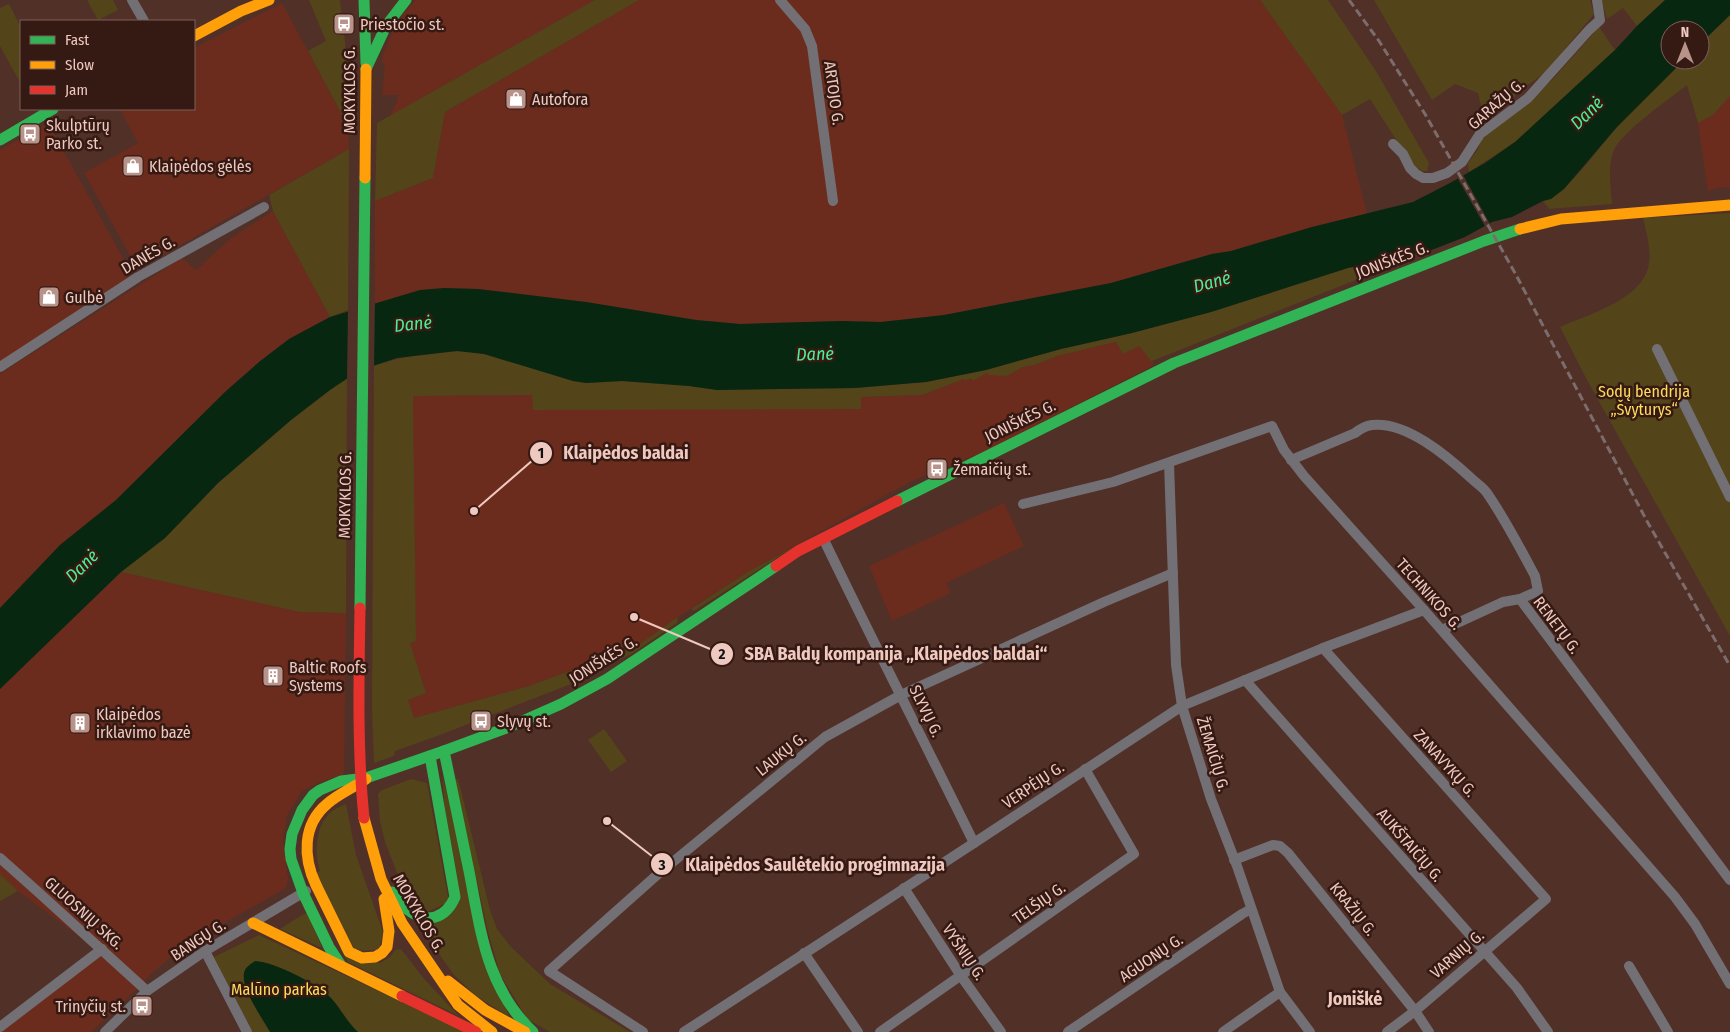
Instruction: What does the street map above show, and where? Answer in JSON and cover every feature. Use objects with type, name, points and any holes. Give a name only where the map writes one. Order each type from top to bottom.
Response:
[{"type":"main road","points":[[241,11],[253,0]]},
{"type":"main road","points":[[195,35],[241,11],[269,0]]},
{"type":"main road","name":"MOKYKLOS G.","points":[[364,0],[366,68],[359,696],[361,789],[364,818],[380,879],[402,923],[458,1005],[492,1032]]},
{"type":"main road","points":[[366,68],[386,26],[406,0]]},
{"type":"main road","points":[[0,140],[51,110]]},
{"type":"main road","name":"JONIŠKĖS G.","points":[[340,965],[303,893],[294,869],[290,848],[296,822],[302,810],[313,795],[329,786],[347,780],[366,778],[444,751],[545,712],[600,683],[776,565],[823,538],[1174,363],[1508,232],[1532,225],[1562,219],[1730,206]]},
{"type":"main road","points":[[444,751],[486,955],[496,980],[512,1009],[533,1032]]},
{"type":"main road","points":[[380,879],[408,910],[420,916],[430,917],[445,914],[453,903],[455,891],[430,756]]},
{"type":"main road","name":"JONIŠKĖS G.","points":[[366,778],[353,789],[332,799],[323,807],[309,830],[306,846],[307,862],[316,885],[349,952],[364,959],[373,958],[381,954],[388,943],[390,930],[380,879]]},
{"type":"main road","points":[[253,923],[476,1032]]},
{"type":"main road","name":"MOKYKLOS G.","points":[[436,972],[485,1010],[525,1032]]},
{"type":"street","points":[[132,0],[143,20]]},
{"type":"street","name":"ARTOJO G.","points":[[780,0],[805,29],[812,46],[833,201]]},
{"type":"street","name":"GARAŽŲ G.","points":[[1393,144],[1403,154],[1410,168],[1423,178],[1433,178],[1447,174],[1462,162],[1480,134],[1528,98],[1600,20],[1596,0]]},
{"type":"street","name":"DANĖS G.","points":[[0,367],[138,277],[264,208]]},
{"type":"street","points":[[1657,349],[1730,498]]},
{"type":"street","name":"RENETŲ G.","points":[[1291,460],[1355,433],[1364,427],[1372,425],[1396,428],[1426,442],[1444,454],[1486,492],[1535,576],[1538,591],[1520,599],[1730,880]]},
{"type":"street","name":"TECHNIKOS G.","points":[[1023,504],[1113,482],[1272,426],[1284,450],[1304,476],[1442,630],[1675,898],[1695,924],[1730,984]]},
{"type":"street","name":"ŽEMAIČIŲ G.","points":[[1169,463],[1176,665],[1182,706],[1211,798],[1280,992],[1310,1032]]},
{"type":"street","name":"SLYVŲ G.","points":[[823,538],[974,844]]},
{"type":"street","name":"LAUKŲ G.","points":[[642,1032],[549,971],[657,874],[825,737],[902,695],[1104,602],[1173,573]]},
{"type":"street","points":[[1442,630],[1503,602],[1520,599]]},
{"type":"street","name":"VERPĖJŲ G.","points":[[684,1032],[974,844],[1182,706],[1323,648],[1424,610]]},
{"type":"street","name":"ZANAVYKŲ G.","points":[[1323,648],[1546,899]]},
{"type":"street","name":"AUKŠTAIČIŲ G.","points":[[1245,680],[1517,988],[1548,1032]]},
{"type":"street","name":"TELŠIŲ G.","points":[[880,1032],[1134,854],[1085,769]]},
{"type":"street","name":"KRAŽIŲ G.","points":[[1234,860],[1268,846],[1280,846],[1288,853],[1415,1011],[1429,1032]]},
{"type":"street","name":"GLUOSNIŲ SKG.","points":[[0,858],[147,992]]},
{"type":"street","name":"BANGŲ G.","points":[[105,1032],[147,992],[205,951],[316,885]]},
{"type":"street","name":"VYŠNIŲ G.","points":[[904,888],[961,976],[1001,1032]]},
{"type":"street","name":"VARNIŲ G.","points":[[1387,1032],[1415,1011],[1484,950],[1546,899]]},
{"type":"street","name":"AGUONŲ G.","points":[[1068,1032],[1251,909]]},
{"type":"street","points":[[0,1028],[102,949]]},
{"type":"street","points":[[205,951],[246,1032]]},
{"type":"street","points":[[804,953],[858,1032]]},
{"type":"street","points":[[1629,966],[1668,1032]]},
{"type":"street","points":[[1223,1032],[1280,992]]},
{"type":"shaded area","points":[[416,0],[595,0],[390,116],[398,95],[382,95],[385,67],[382,61],[384,52],[393,31]]},
{"type":"shaded area","points":[[639,0],[1260,0],[1342,115],[1367,214],[1312,227],[1111,283],[944,315],[881,322],[842,321],[740,324],[696,320],[586,302],[478,289],[444,288],[375,304],[375,201],[433,178],[445,112]]},
{"type":"shaded area","points":[[282,3],[348,126],[349,149],[140,268],[136,266],[84,173],[138,143],[121,110],[195,110],[195,47]]},
{"type":"shaded area","points":[[1730,96],[1730,187],[1720,187],[1708,191],[1698,123],[1713,115]]},
{"type":"shaded area","points":[[48,123],[129,269],[129,277],[0,362],[0,150]]},
{"type":"shaded area","points":[[273,211],[330,317],[289,339],[259,362],[225,392],[116,500],[60,545],[0,608],[0,374],[182,258],[196,270],[230,239]]},
{"type":"shaded area","points":[[1116,342],[1139,346],[1154,365],[990,449],[910,482],[746,573],[637,646],[529,686],[414,718],[408,700],[426,693],[410,643],[416,641],[412,396],[533,395],[533,409],[860,409],[861,397],[922,395],[964,379],[965,381],[971,378],[973,381],[987,373],[1007,376],[1023,367],[1035,365],[1057,356]]},
{"type":"shaded area","points":[[1004,503],[1024,546],[946,583],[951,593],[892,621],[869,566]]},
{"type":"shaded area","points":[[121,572],[300,612],[346,613],[344,774],[320,782],[302,791],[287,815],[283,841],[288,879],[286,888],[198,938],[175,954],[153,972],[91,1032],[0,1032],[0,1021],[96,949],[18,891],[0,874],[0,689]]},
{"type":"green space","points":[[87,0],[113,0],[118,10],[98,20]]},
{"type":"green space","points":[[309,0],[340,0],[341,32],[344,32],[349,83],[348,126],[308,51],[326,41]]},
{"type":"green space","points":[[595,0],[639,0],[445,112],[433,178],[375,201],[377,123]]},
{"type":"green space","points":[[1260,0],[1328,0],[1376,71],[1429,163],[1427,171],[1422,171],[1413,166],[1370,99],[1342,115]]},
{"type":"green space","points":[[1374,0],[1590,0],[1594,14],[1544,74],[1526,86],[1485,123],[1478,93],[1455,84],[1432,100]]},
{"type":"green space","points":[[1601,0],[1665,0],[1637,26],[1623,8],[1607,19]]},
{"type":"green space","points":[[9,4],[20,26],[20,82],[0,46],[0,8]]},
{"type":"green space","points":[[1730,15],[1730,96],[1713,115],[1698,123],[1687,85],[1636,125],[1619,142],[1612,156],[1610,170],[1612,204],[1549,209],[1543,201],[1553,197],[1572,180],[1616,128],[1674,70],[1710,70],[1710,34]]},
{"type":"green space","points":[[1599,27],[1615,50],[1515,142],[1469,172],[1468,163],[1478,149],[1481,140],[1552,80]]},
{"type":"green space","points":[[349,149],[348,310],[330,317],[273,211],[269,195]]},
{"type":"green space","name":"Sodų bendrija „Švyturys“","points":[[1730,213],[1730,636],[1587,380],[1560,327],[1624,298],[1643,279],[1648,268],[1649,256],[1643,218]]},
{"type":"green space","points":[[1429,251],[1152,361],[1154,365],[1139,346],[1123,354],[1116,342],[1057,356],[1035,365],[1023,367],[1007,376],[989,375],[987,373],[973,381],[971,378],[965,381],[964,379],[922,395],[861,397],[861,409],[533,410],[532,395],[413,396],[416,641],[410,643],[426,693],[408,700],[414,718],[529,686],[637,646],[678,617],[677,623],[633,653],[576,682],[395,751],[394,756],[374,763],[372,708],[374,366],[400,358],[428,353],[457,351],[495,356],[573,381],[586,383],[622,381],[717,390],[855,388],[926,382],[986,370],[1061,349],[1132,333],[1211,312],[1348,268]]},
{"type":"green space","points":[[347,377],[346,613],[300,612],[121,572],[165,538],[218,483],[291,420]]},
{"type":"green space","points":[[797,545],[694,611],[691,609],[746,573]]},
{"type":"green space","points":[[604,729],[627,761],[611,772],[588,740]]},
{"type":"green space","points":[[442,775],[509,1017],[475,995],[454,975],[415,920],[453,912]]},
{"type":"green space","points":[[458,778],[490,910],[497,929],[511,947],[550,984],[630,1032],[550,1032],[527,1019],[500,974],[488,932],[455,781]]},
{"type":"green space","points":[[411,779],[427,783],[449,902],[427,912],[414,905],[405,893],[385,842],[380,821],[378,794],[382,790]]},
{"type":"green space","points":[[346,804],[356,855],[383,932],[379,950],[355,951],[316,873],[320,871],[317,856],[317,839],[322,824],[332,811]]},
{"type":"green space","points":[[0,874],[18,891],[0,901]]},
{"type":"green space","points":[[307,913],[322,948],[280,929]]},
{"type":"green space","name":"Malūno parkas","points":[[259,935],[466,1032],[252,1032],[214,957]]},
{"type":"green space","points":[[339,947],[380,963],[390,957],[395,950],[401,949],[425,980],[459,1016],[348,962]]},
{"type":"water","name":"Danė","points":[[1665,0],[1730,0],[1730,15],[1710,34],[1710,20],[1660,20],[1660,70],[1674,70],[1617,127],[1564,189],[1551,199],[1543,201],[1512,217],[1492,222],[1465,237],[1429,251],[1348,268],[1211,312],[1061,349],[986,370],[926,382],[855,388],[717,390],[622,381],[586,383],[573,381],[484,354],[457,351],[397,358],[360,370],[291,420],[218,483],[165,538],[121,572],[0,689],[0,608],[60,545],[116,500],[225,392],[259,362],[289,339],[330,317],[420,290],[444,288],[478,289],[586,302],[696,320],[740,324],[842,321],[881,322],[944,315],[1111,283],[1312,227],[1413,202],[1485,163],[1515,142],[1615,50]]},
{"type":"water","points":[[255,961],[284,969],[325,992],[358,1032],[270,1032],[253,1003],[244,979],[246,969]]},
{"type":"pier","points":[[1462,173],[1491,226],[1486,228],[1457,177]]},
{"type":"pier","points":[[375,301],[374,368],[347,380],[348,308]]},
{"type":"railway","points":[[1349,0],[1379,41],[1425,114],[1515,273],[1648,523],[1730,666]]},
{"type":"traffic: fast","points":[[364,0],[366,63]]},
{"type":"traffic: fast","points":[[366,69],[386,26],[406,0]]},
{"type":"traffic: fast","points":[[0,140],[51,110]]},
{"type":"traffic: fast","points":[[360,608],[365,178]]},
{"type":"traffic: fast","points":[[897,501],[1174,363],[1484,241],[1520,229]]},
{"type":"traffic: fast","points":[[303,893],[291,859],[292,834],[302,810],[313,795],[320,790],[341,781],[366,778],[444,751],[509,727],[561,704],[607,679],[776,566]]},
{"type":"traffic: fast","points":[[444,751],[477,916],[488,958],[505,996],[517,1015],[533,1032]]},
{"type":"traffic: fast","points":[[392,892],[415,915],[429,918],[435,917],[447,910],[455,897],[430,756]]},
{"type":"traffic: fast","points":[[303,893],[329,947],[340,964]]},
{"type":"traffic: slow","points":[[195,35],[241,11],[269,0]]},
{"type":"traffic: slow","points":[[365,178],[366,69]]},
{"type":"traffic: slow","points":[[1520,229],[1561,219],[1730,205]]},
{"type":"traffic: slow","points":[[316,885],[307,853],[307,842],[313,822],[319,812],[331,800],[366,779]]},
{"type":"traffic: slow","points":[[364,818],[381,879],[402,923],[458,1005],[492,1032]]},
{"type":"traffic: slow","points":[[316,885],[349,952],[362,958],[375,957],[387,947],[389,931],[384,899]]},
{"type":"traffic: slow","points":[[253,923],[402,996]]},
{"type":"traffic: slow","points":[[448,981],[485,1010],[525,1032]]},
{"type":"traffic: jam","points":[[776,566],[798,551],[897,501]]},
{"type":"traffic: jam","points":[[360,608],[359,740],[364,818]]},
{"type":"traffic: jam","points":[[402,996],[476,1032]]},
{"type":"place","name":"Priestočio st.","points":[[344,24]]},
{"type":"place","name":"Autofora","points":[[516,99]]},
{"type":"place","name":"Skulptūrų Parko st.","points":[[30,134]]},
{"type":"place","name":"Klaipėdos gėlės","points":[[133,166]]},
{"type":"place","name":"Gulbė","points":[[49,297]]},
{"type":"place","name":"Žemaičių st.","points":[[937,469]]},
{"type":"place","name":"Klaipėdos baldai","points":[[474,511]]},
{"type":"place","name":"SBA Baldų kompanija „Klaipėdos baldai“","points":[[634,617]]},
{"type":"place","name":"Baltic Roofs Systems","points":[[273,676]]},
{"type":"place","name":"Slyvų st.","points":[[481,721]]},
{"type":"place","name":"Klaipėdos irklavimo bazė","points":[[80,723]]},
{"type":"place","name":"Klaipėdos Saulėtekio progimnazija","points":[[607,821]]},
{"type":"place","name":"Trinyčių st.","points":[[142,1006]]},
{"type":"district","name":"Joniškė","points":[[1355,999]]}]
